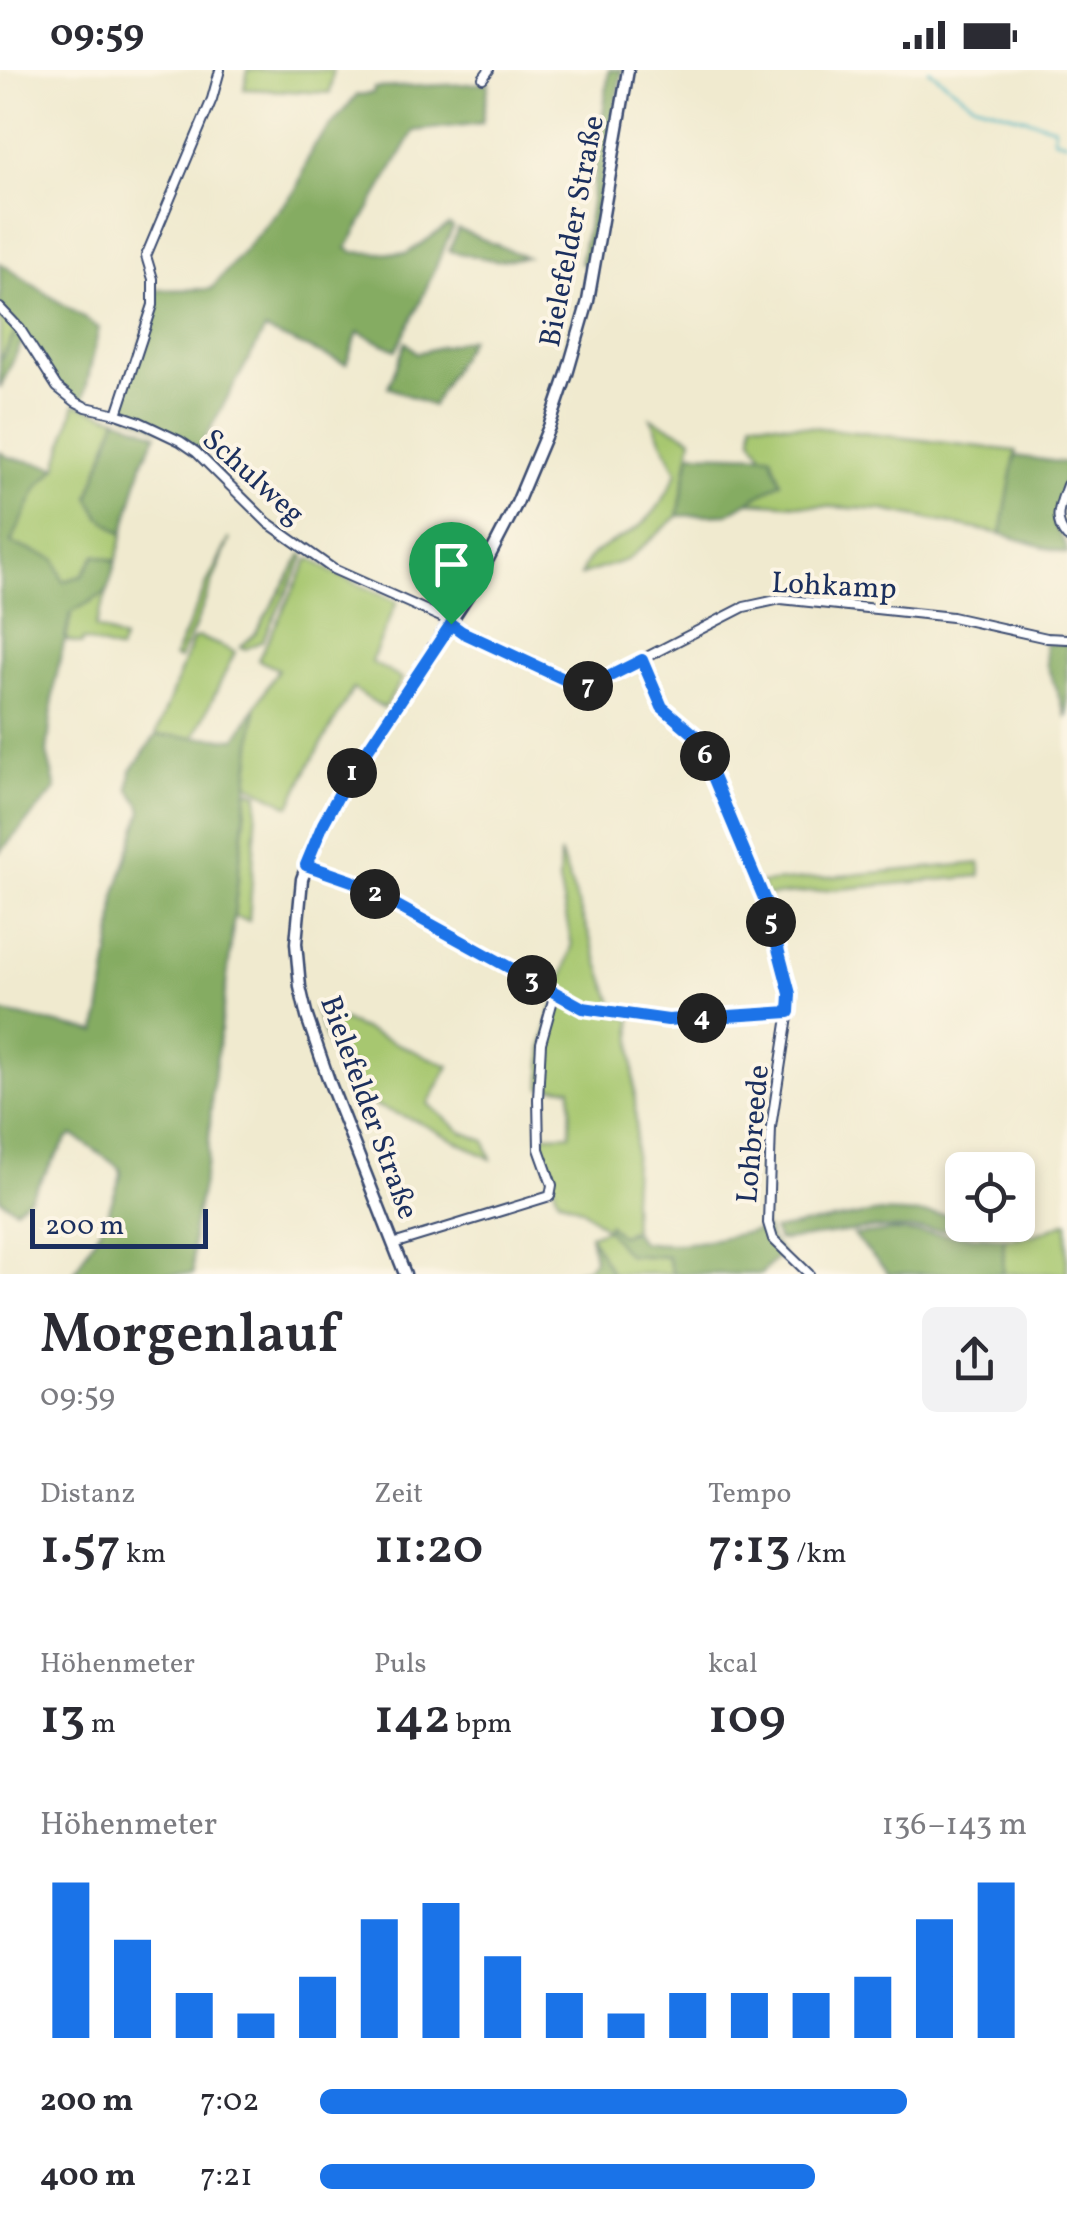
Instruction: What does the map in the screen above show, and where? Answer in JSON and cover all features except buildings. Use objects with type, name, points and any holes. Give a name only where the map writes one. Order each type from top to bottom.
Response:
[{"type":"main road","name":"Bielefelder Straße","points":[[404,1274],[307,1017],[296,943],[306,865],[343,787],[476,584],[517,504],[549,428],[595,267],[628,70]]},
{"type":"street","points":[[117,414],[153,305],[153,279],[146,256],[212,99],[220,70]]},
{"type":"street","points":[[483,78],[489,70]]},
{"type":"street","name":"Schulweg","points":[[0,308],[20,330],[57,386],[86,407],[117,414],[180,441],[268,524],[333,569],[451,624]]},
{"type":"street","points":[[1067,484],[1058,512],[1058,525],[1067,538]]},
{"type":"street","name":"Lohkamp","points":[[451,624],[581,687],[588,687],[744,607],[781,598],[952,617],[1067,639]]},
{"type":"street","name":"Lohbreede","points":[[642,660],[662,707],[696,736],[766,903],[790,994],[770,1127],[768,1223],[773,1239],[809,1274]]},
{"type":"street","points":[[306,865],[352,881],[583,1008],[656,1020],[789,1012]]},
{"type":"street","points":[[393,1244],[550,1196],[552,1185],[539,1149],[538,1100],[542,1043],[555,992]]},
{"type":"green space","points":[[248,70],[333,70],[330,93],[244,89]]},
{"type":"green space","points":[[609,70],[622,70],[587,266],[580,263]]},
{"type":"green space","points":[[489,83],[482,123],[414,131],[347,248],[353,252],[406,254],[449,225],[453,227],[396,350],[358,332],[346,364],[265,330],[199,449],[120,411],[157,290],[211,289],[296,190],[312,148],[357,95],[373,93],[374,88]]},
{"type":"green space","points":[[458,229],[526,257],[498,261],[449,251]]},
{"type":"green space","points":[[0,263],[99,328],[83,402],[59,385],[0,305]]},
{"type":"green space","points":[[0,310],[17,329],[0,361]]},
{"type":"green space","points":[[17,329],[24,338],[0,388],[0,361]]},
{"type":"green space","points":[[470,339],[432,406],[388,387],[406,342],[417,353]]},
{"type":"green space","points":[[75,404],[117,418],[89,497],[100,517],[123,534],[116,561],[95,555],[82,576],[63,581],[10,542],[38,487],[57,467]]},
{"type":"green space","points":[[117,418],[157,434],[143,461],[123,534],[100,517],[89,497]]},
{"type":"green space","points":[[651,418],[692,438],[678,516],[627,560],[581,575],[598,551],[647,519],[674,480],[677,472]]},
{"type":"green space","points":[[753,420],[1016,451],[1001,534],[883,510],[749,502],[780,482],[752,438]]},
{"type":"green space","points":[[0,452],[57,467],[38,487],[11,543],[55,559],[63,581],[82,576],[95,555],[116,561],[107,592],[71,613],[55,682],[47,753],[56,789],[0,852]]},
{"type":"green space","points":[[690,453],[771,455],[781,482],[728,514],[678,516]]},
{"type":"green space","points":[[1015,456],[1067,463],[1055,520],[1067,554],[1001,534]]},
{"type":"green space","points":[[230,538],[194,629],[179,659],[174,657],[209,579]]},
{"type":"green space","points":[[302,554],[305,556],[262,641],[246,649],[240,647],[255,634]]},
{"type":"green space","points":[[308,560],[331,572],[397,602],[371,662],[402,679],[384,708],[353,689],[290,806],[248,784],[256,706],[278,669],[258,660]]},
{"type":"green space","points":[[107,592],[95,627],[123,640],[119,651],[83,640],[81,644],[66,640],[72,612]]},
{"type":"green space","points":[[199,637],[235,652],[194,738],[156,735],[193,639]]},
{"type":"green space","points":[[1045,643],[1067,644],[1067,718],[1047,666]]},
{"type":"green space","points":[[256,706],[208,1158],[193,1229],[193,1274],[73,1274],[106,1218],[120,1168],[73,1135],[29,1198],[15,1209],[0,1199],[0,1012],[97,1032],[115,896],[142,811],[129,789],[131,771],[156,735],[236,739]]},
{"type":"green space","points":[[248,789],[258,794],[249,921],[234,917]]},
{"type":"green space","points":[[560,853],[616,1011],[584,1005],[559,990],[572,946],[559,882]]},
{"type":"green space","points":[[980,863],[980,876],[766,896],[761,883]]},
{"type":"green space","points":[[561,999],[631,1018],[636,1124],[633,1231],[627,1231],[627,1255],[667,1257],[673,1274],[612,1274],[590,1235],[606,1229],[582,1209],[558,1198],[541,1148],[541,1135],[570,1134],[571,1088],[541,1087],[543,1044],[553,1006],[558,1007]]},
{"type":"green space","points":[[314,1008],[449,1066],[428,1104],[462,1132],[485,1141],[491,1159],[416,1121],[347,1095]]},
{"type":"green space","points":[[879,1212],[945,1215],[945,1230],[875,1228],[778,1240],[773,1230]]},
{"type":"green space","points":[[1067,1222],[1067,1274],[1003,1274],[1004,1242],[1035,1242],[1035,1234]]},
{"type":"green space","points":[[608,1224],[620,1235],[633,1231],[641,1242],[657,1244],[704,1241],[766,1228],[782,1253],[761,1274],[673,1274],[667,1257],[627,1255],[607,1230]]},
{"type":"green space","points":[[891,1231],[945,1234],[945,1242],[1004,1242],[1003,1274],[889,1274],[853,1235]]},
{"type":"green space","points":[[590,1235],[612,1274],[570,1274],[588,1267],[594,1259]]},
{"type":"waterway","points":[[929,70],[973,103],[1054,127],[1054,139],[1067,142]]},
{"type":"waterway","points":[[529,974],[562,992]]},
{"type":"route","points":[[451,624],[581,687],[642,660],[662,707],[696,736],[704,752],[766,903],[790,994],[789,1012],[656,1020],[583,1008],[352,881],[306,865],[343,787],[451,624]]}]
